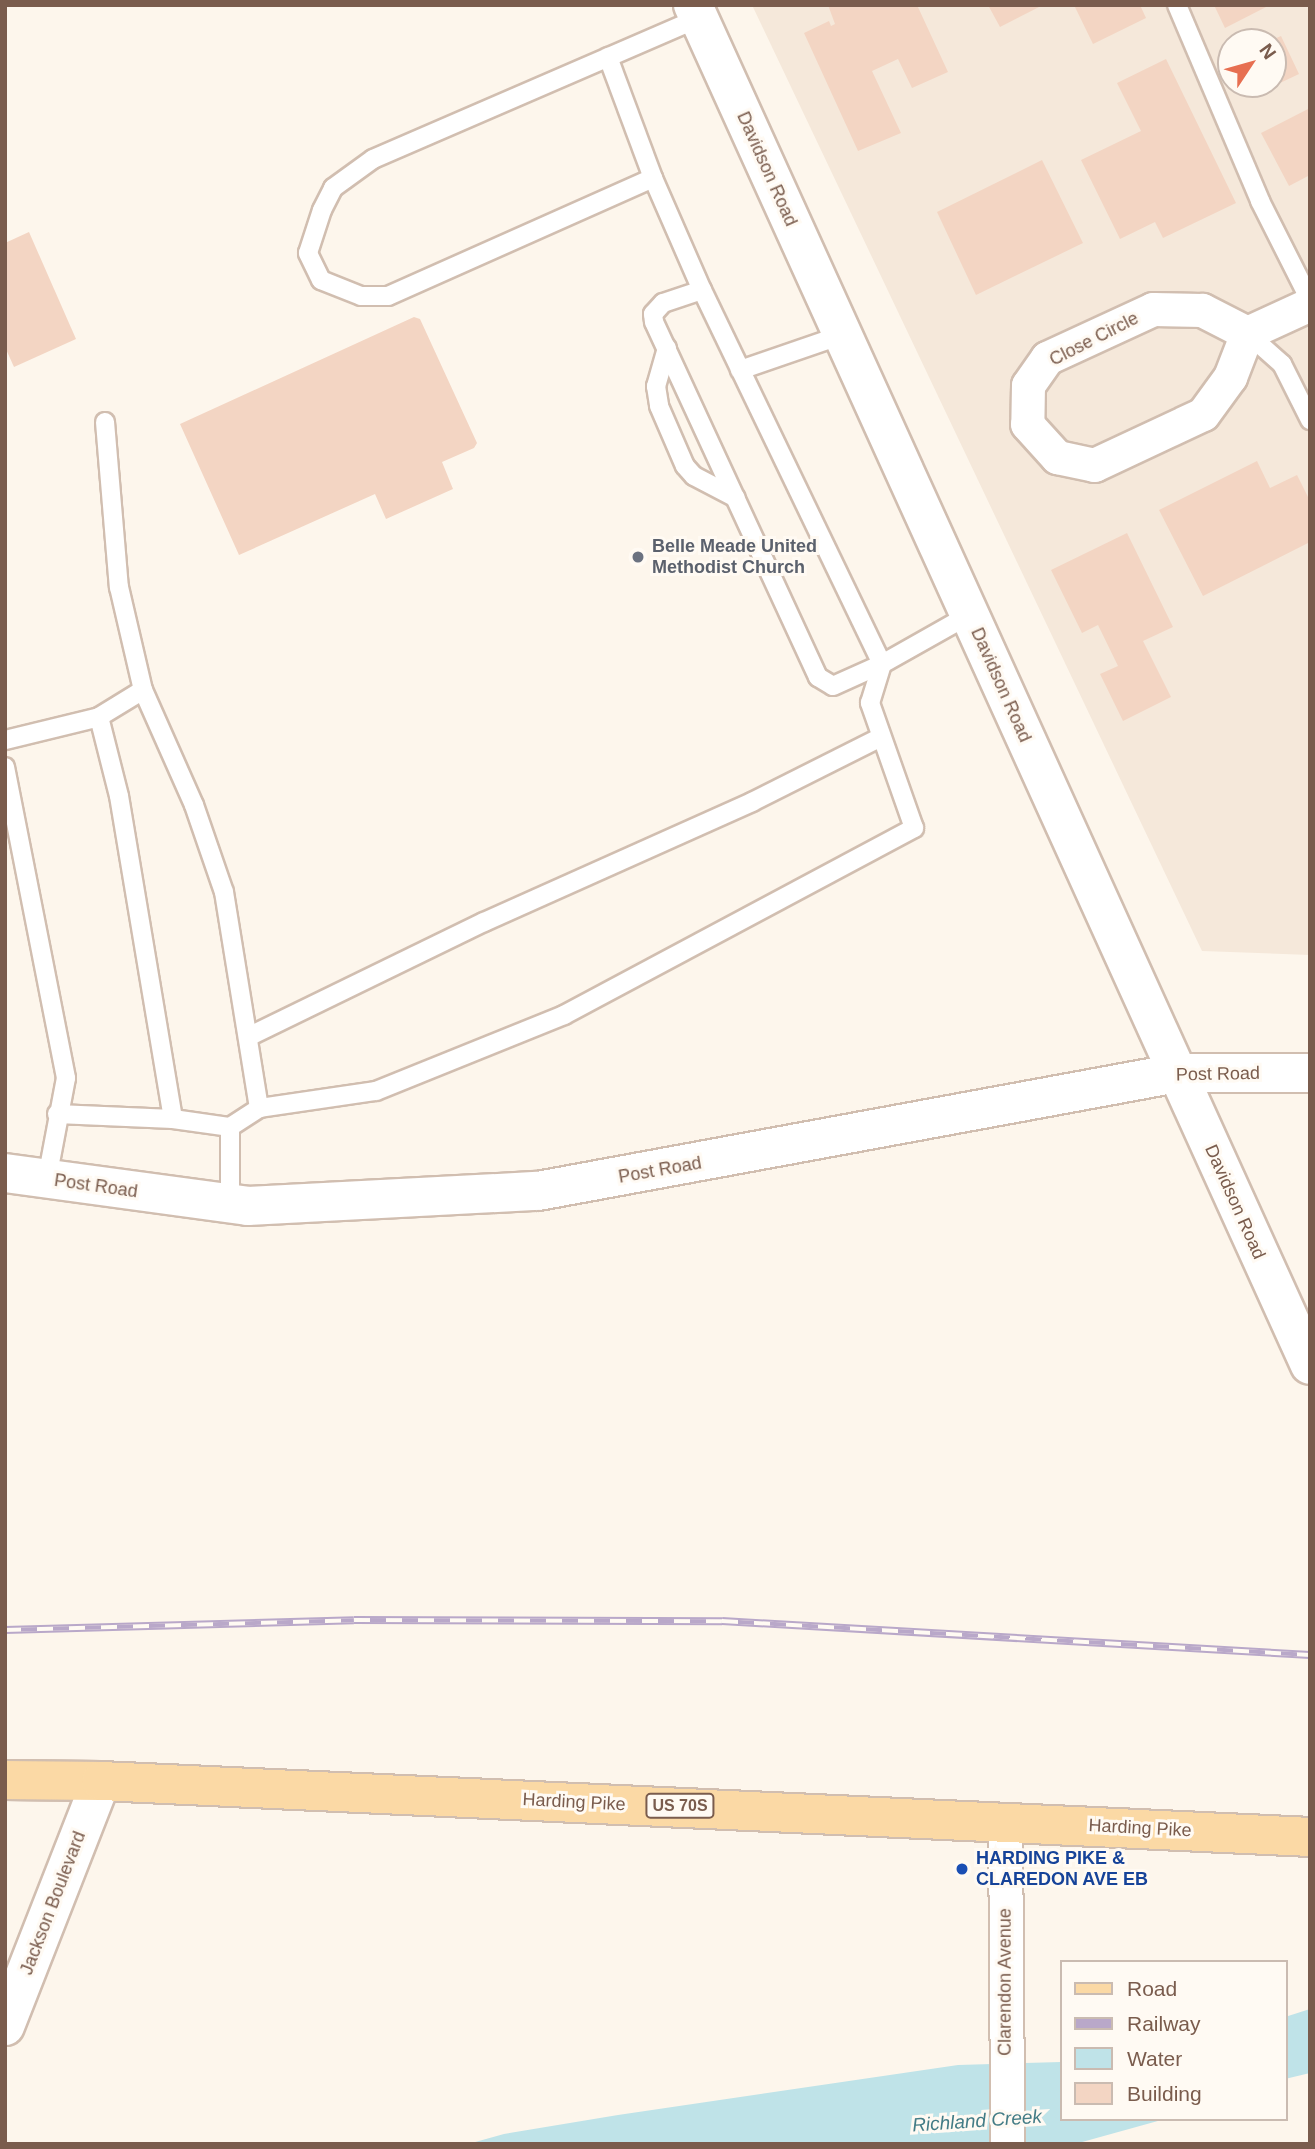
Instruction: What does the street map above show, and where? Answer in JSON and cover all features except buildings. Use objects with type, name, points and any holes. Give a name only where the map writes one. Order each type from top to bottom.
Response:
[{"type":"main road","name":"Harding Pike","points":[[5,1780],[101,1781],[1310,1837]]},
{"type":"street","name":"Davidson Road","points":[[696,12],[1310,1365]]},
{"type":"street","points":[[1247,333],[1310,302]]},
{"type":"street","name":"Close Circle","points":[[1153,309],[1202,310],[1247,333],[1230,376],[1203,414],[1094,465],[1057,457],[1027,424],[1028,385],[1047,358],[1153,309]]},
{"type":"street","name":"Post Road","points":[[5,1173],[248,1206],[538,1192],[1177,1073],[1310,1073]]},
{"type":"street","name":"Jackson Boulevard","points":[[5,2026],[101,1781]]},
{"type":"street","name":"Clarendon Avenue","points":[[1005,1821],[1007,2144]]},
{"type":"lane","points":[[1177,5],[1261,201],[1310,302]]},
{"type":"lane","points":[[653,178],[388,296],[361,296],[321,280],[308,253],[322,210],[333,188],[373,159],[608,57],[696,12]]},
{"type":"lane","points":[[57,1114],[173,1119],[230,1128],[259,1108],[376,1091],[564,1015],[914,828],[870,703],[882,664],[702,290],[653,178],[608,57]]},
{"type":"lane","points":[[702,290],[663,303],[653,314],[818,677],[833,686],[882,664],[969,615]]},
{"type":"lane","points":[[1247,333],[1282,364],[1310,420]]},
{"type":"lane","points":[[740,370],[842,335]]},
{"type":"lane","points":[[667,348],[656,386],[659,407],[685,466],[694,476],[736,498]]},
{"type":"lane","points":[[105,422],[119,587],[143,690],[194,805],[224,892],[250,1036],[259,1108]]},
{"type":"lane","points":[[5,740],[99,717],[143,690]]},
{"type":"lane","points":[[99,717],[119,796],[173,1119]]},
{"type":"lane","points":[[250,1036],[484,922],[752,802],[881,737]]},
{"type":"lane","points":[[5,767],[66,1078],[57,1114],[47,1179]]},
{"type":"lane","points":[[230,1128],[230,1203]]},
{"type":"shaded area","points":[[752,5],[1310,5],[1310,955],[1202,951]]},
{"type":"water","points":[[1310,2009],[1310,2073],[1287,2079],[1287,2016]]},
{"type":"water","name":"Richland Creek","points":[[1060,2062],[1060,2121],[1158,2121],[1075,2144],[468,2144],[504,2134],[618,2115],[958,2065]]},
{"type":"railway","points":[[5,1630],[354,1620],[722,1621],[1310,1655]]},
{"type":"place","name":"Belle Meade United Methodist Church","points":[[638,557]]},
{"type":"place","name":"HARDING PIKE & CLAREDON AVE EB","points":[[962,1869]]}]
